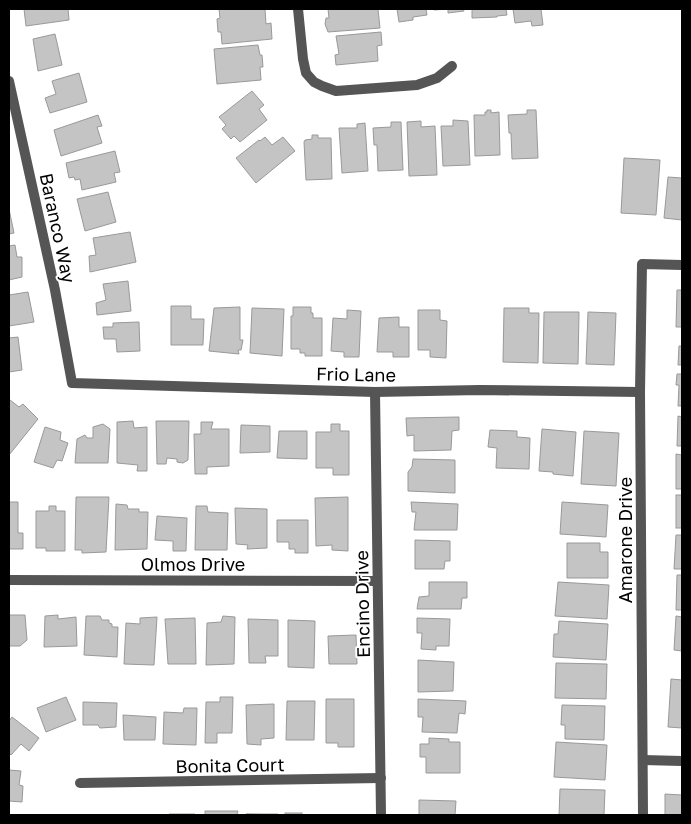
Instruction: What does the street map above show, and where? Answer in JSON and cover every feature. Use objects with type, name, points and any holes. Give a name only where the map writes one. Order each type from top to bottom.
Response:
[{"type":"street","points":[[298,9],[306,73],[314,82],[322,86],[336,91],[417,85],[437,78],[452,66]]},
{"type":"street","name":"Baranco Way","points":[[9,81],[55,290],[72,383]]},
{"type":"street","name":"Amarone Drive","points":[[643,815],[640,392],[642,264],[682,265]]},
{"type":"street","name":"Frio Lane","points":[[72,383],[376,392],[480,390],[640,392]]},
{"type":"street","name":"Encino Drive","points":[[376,392],[381,815]]},
{"type":"street","name":"Olmos Drive","points":[[9,580],[377,581]]},
{"type":"street","points":[[643,760],[682,761]]},
{"type":"street","name":"Bonita Court","points":[[80,784],[382,778]]},
{"type":"building","points":[[24,9],[68,9],[69,20],[26,26]]},
{"type":"building","points":[[219,9],[265,9],[266,24],[271,23],[272,39],[222,44],[221,32],[218,32],[217,19],[220,18]]},
{"type":"building","points":[[328,9],[378,9],[380,28],[328,32],[325,24],[326,18],[329,18]]},
{"type":"building","points":[[397,9],[426,9],[427,15],[399,22]]},
{"type":"building","points":[[448,9],[463,9],[464,11],[448,13]]},
{"type":"building","points":[[472,9],[506,9],[507,15],[472,18]]},
{"type":"building","points":[[513,9],[541,9],[543,25],[532,26],[531,21],[515,23]]},
{"type":"building","points":[[381,32],[382,45],[377,46],[378,61],[336,65],[335,55],[339,54],[336,36]]},
{"type":"building","points":[[55,34],[62,65],[38,71],[33,39]]},
{"type":"building","points":[[258,45],[260,55],[262,55],[263,67],[260,67],[261,80],[217,84],[214,49]]},
{"type":"building","points":[[79,73],[87,102],[50,113],[45,98],[56,94],[52,81]]},
{"type":"building","points":[[252,91],[264,105],[259,109],[267,120],[240,142],[234,136],[231,139],[222,129],[226,125],[219,117]]},
{"type":"building","points":[[487,110],[491,110],[491,113],[499,112],[500,155],[475,156],[474,115],[485,115]]},
{"type":"building","points":[[527,110],[536,110],[538,158],[512,159],[508,115],[527,114]]},
{"type":"building","points":[[98,115],[102,126],[97,127],[102,143],[61,156],[54,130]]},
{"type":"building","points":[[453,120],[468,121],[470,165],[443,166],[441,126],[453,126]]},
{"type":"building","points":[[421,121],[421,127],[435,126],[437,175],[409,176],[407,122]]},
{"type":"building","points":[[391,122],[401,122],[403,170],[378,171],[377,145],[374,145],[373,128],[391,127]]},
{"type":"building","points":[[365,123],[368,171],[342,173],[339,128],[357,128],[357,124]]},
{"type":"building","points":[[312,135],[318,135],[318,138],[331,138],[332,179],[306,180],[304,142],[305,140],[312,139]]},
{"type":"building","points":[[265,137],[272,145],[283,137],[295,151],[256,183],[236,158]]},
{"type":"building","points":[[115,151],[120,172],[114,173],[116,182],[82,190],[80,179],[69,178],[66,163]]},
{"type":"building","points":[[624,158],[660,160],[656,215],[621,213]]},
{"type":"building","points":[[668,177],[682,178],[682,220],[664,218]]},
{"type":"building","points":[[108,192],[116,222],[85,231],[77,199]]},
{"type":"building","points":[[9,209],[14,233],[9,234]]},
{"type":"building","points":[[130,232],[136,262],[90,272],[89,256],[96,255],[93,238]]},
{"type":"building","points":[[15,245],[17,257],[22,257],[22,277],[9,280],[9,246]]},
{"type":"building","points":[[128,281],[131,311],[97,315],[96,303],[106,300],[103,284]]},
{"type":"building","points":[[677,290],[682,290],[682,327],[676,327]]},
{"type":"building","points":[[28,292],[34,322],[9,326],[9,295]]},
{"type":"building","points":[[171,306],[191,306],[191,319],[204,319],[203,345],[171,345]]},
{"type":"building","points":[[240,307],[240,340],[243,340],[241,350],[238,350],[239,354],[209,351],[214,308]]},
{"type":"building","points":[[293,307],[311,307],[313,318],[322,318],[322,356],[305,356],[305,353],[300,353],[300,349],[291,349],[291,316],[293,316]]},
{"type":"building","points":[[252,308],[284,309],[282,356],[250,353]]},
{"type":"building","points":[[504,308],[529,308],[529,313],[539,313],[538,363],[503,362]]},
{"type":"building","points":[[347,310],[361,311],[359,357],[344,357],[344,352],[331,351],[333,318],[347,319]]},
{"type":"building","points":[[418,310],[440,310],[440,320],[447,321],[446,358],[430,357],[430,350],[418,350]]},
{"type":"building","points":[[544,312],[579,312],[578,364],[543,363]]},
{"type":"building","points":[[588,312],[616,313],[614,365],[586,364]]},
{"type":"building","points":[[399,317],[399,327],[409,327],[409,357],[393,357],[393,352],[377,352],[379,318]]},
{"type":"building","points":[[139,322],[140,351],[117,352],[116,339],[104,339],[103,327],[113,327],[113,323]]},
{"type":"building","points":[[18,337],[22,370],[9,372],[9,338]]},
{"type":"building","points":[[679,346],[682,346],[682,365],[678,365]]},
{"type":"building","points":[[677,374],[682,374],[682,406],[678,406],[679,385],[676,385]]},
{"type":"building","points":[[10,400],[19,407],[23,404],[38,419],[9,455],[9,402]]},
{"type":"building","points":[[678,416],[682,417],[682,446],[677,446]]},
{"type":"building","points":[[459,417],[459,430],[452,431],[451,450],[414,451],[414,435],[407,436],[406,418]]},
{"type":"building","points":[[133,421],[134,428],[147,427],[147,471],[137,471],[138,465],[117,463],[117,422]]},
{"type":"building","points":[[156,421],[189,421],[188,460],[183,463],[177,462],[177,459],[167,458],[166,464],[157,464]]},
{"type":"building","points":[[201,422],[213,422],[211,429],[229,429],[229,466],[207,467],[207,474],[195,474],[194,434],[201,434]]},
{"type":"building","points":[[103,424],[110,429],[108,463],[75,463],[77,439],[85,435],[87,438],[93,438],[93,427]]},
{"type":"building","points":[[331,424],[340,424],[340,431],[349,431],[349,475],[333,475],[333,468],[316,468],[316,432],[331,432]]},
{"type":"building","points":[[241,425],[270,426],[270,452],[240,453]]},
{"type":"building","points":[[45,427],[61,432],[60,440],[68,443],[62,461],[57,460],[53,468],[34,462]]},
{"type":"building","points":[[542,429],[576,432],[573,476],[539,471]]},
{"type":"building","points":[[490,430],[517,431],[517,437],[530,438],[529,469],[496,468],[497,448],[488,447]]},
{"type":"building","points":[[279,431],[307,431],[307,459],[277,458]]},
{"type":"building","points":[[584,431],[619,433],[616,486],[581,484]]},
{"type":"building","points":[[676,454],[682,455],[682,489],[676,489]]},
{"type":"building","points":[[413,459],[455,460],[455,493],[408,491],[408,472],[412,467]]},
{"type":"building","points":[[676,495],[682,495],[682,528],[676,528]]},
{"type":"building","points":[[76,497],[109,497],[106,552],[82,553],[82,550],[75,550]]},
{"type":"building","points":[[348,497],[348,551],[332,550],[332,545],[316,546],[315,498]]},
{"type":"building","points":[[9,502],[18,502],[18,533],[23,533],[23,549],[9,549]]},
{"type":"building","points":[[411,502],[458,504],[457,530],[414,530],[416,512],[412,512]]},
{"type":"building","points":[[562,502],[608,505],[606,537],[560,534]]},
{"type":"building","points":[[116,504],[127,505],[128,509],[139,509],[139,512],[148,512],[147,549],[115,550]]},
{"type":"building","points":[[49,506],[56,506],[56,511],[65,511],[65,551],[46,551],[46,548],[36,548],[36,511],[49,511]]},
{"type":"building","points":[[196,506],[207,506],[208,512],[228,513],[227,550],[195,550]]},
{"type":"building","points":[[235,508],[267,509],[267,548],[247,549],[248,545],[236,544]]},
{"type":"building","points":[[157,516],[187,518],[186,551],[173,551],[173,541],[155,540]]},
{"type":"building","points":[[277,520],[308,520],[308,553],[295,553],[295,549],[289,549],[289,542],[277,542]]},
{"type":"building","points":[[676,535],[682,535],[682,569],[674,569]]},
{"type":"building","points":[[415,540],[450,541],[450,561],[445,561],[444,569],[415,569]]},
{"type":"building","points":[[567,543],[600,543],[600,552],[608,552],[608,578],[567,578]]},
{"type":"building","points":[[677,575],[682,575],[682,610],[676,610]]},
{"type":"building","points":[[429,582],[467,582],[467,598],[462,598],[461,609],[417,609],[419,597],[429,596]]},
{"type":"building","points":[[558,582],[609,585],[607,619],[555,616]]},
{"type":"building","points":[[9,615],[25,615],[27,640],[20,646],[9,646]]},
{"type":"building","points":[[58,615],[58,619],[76,617],[77,646],[44,647],[45,616]]},
{"type":"building","points":[[86,616],[100,616],[102,620],[109,620],[112,627],[118,627],[117,657],[84,655]]},
{"type":"building","points":[[223,616],[235,617],[234,664],[206,665],[207,623],[221,622]]},
{"type":"building","points":[[676,616],[682,617],[682,651],[674,650]]},
{"type":"building","points":[[157,617],[154,665],[124,664],[126,623],[140,624],[140,618]]},
{"type":"building","points":[[195,618],[196,664],[168,664],[165,619]]},
{"type":"building","points":[[417,618],[450,619],[449,646],[436,646],[436,650],[421,649],[422,633],[417,633]]},
{"type":"building","points":[[248,619],[278,620],[278,656],[265,656],[266,663],[249,663]]},
{"type":"building","points":[[288,620],[315,621],[314,668],[288,667]]},
{"type":"building","points":[[559,621],[608,624],[606,660],[553,657],[554,634],[558,634]]},
{"type":"building","points":[[356,635],[357,664],[329,664],[328,636]]},
{"type":"building","points":[[418,660],[454,662],[453,691],[418,692]]},
{"type":"building","points":[[556,663],[607,664],[606,699],[555,698]]},
{"type":"building","points":[[671,679],[682,680],[682,728],[668,727]]},
{"type":"building","points":[[66,697],[76,720],[46,732],[37,708]]},
{"type":"building","points":[[220,697],[233,697],[232,733],[217,733],[217,743],[205,743],[206,702],[220,702]]},
{"type":"building","points":[[326,699],[354,699],[354,747],[338,747],[338,743],[326,743]]},
{"type":"building","points":[[418,699],[466,701],[465,714],[459,713],[457,733],[422,732],[423,717],[418,717]]},
{"type":"building","points":[[287,701],[315,701],[314,740],[286,740]]},
{"type":"building","points":[[83,702],[117,703],[116,727],[100,728],[98,725],[83,725]]},
{"type":"building","points":[[274,704],[274,738],[261,739],[261,745],[247,744],[246,705]]},
{"type":"building","points":[[562,705],[605,706],[604,740],[565,739],[565,725],[561,725]]},
{"type":"building","points":[[184,708],[197,708],[196,745],[163,744],[164,712],[183,713]]},
{"type":"building","points":[[123,715],[156,717],[155,740],[124,740]]},
{"type":"building","points":[[12,717],[39,738],[29,751],[21,744],[11,755],[9,753],[9,721]]},
{"type":"building","points":[[429,738],[449,739],[449,742],[460,742],[460,773],[426,773],[426,757],[420,757],[420,744],[429,744]]},
{"type":"building","points":[[556,742],[607,745],[605,780],[554,777]]},
{"type":"building","points":[[9,770],[21,771],[19,785],[23,786],[22,802],[9,801]]},
{"type":"building","points":[[560,789],[605,790],[604,815],[559,815]]},
{"type":"building","points":[[665,794],[682,795],[682,815],[665,815]]},
{"type":"building","points":[[419,800],[456,801],[455,815],[419,815]]},
{"type":"building","points":[[205,811],[238,811],[237,815],[205,815]]},
{"type":"building","points":[[285,813],[302,813],[302,815],[285,815]]},
{"type":"building","points":[[195,814],[195,815],[168,815]]},
{"type":"building","points":[[246,814],[278,814],[278,815]]}]
